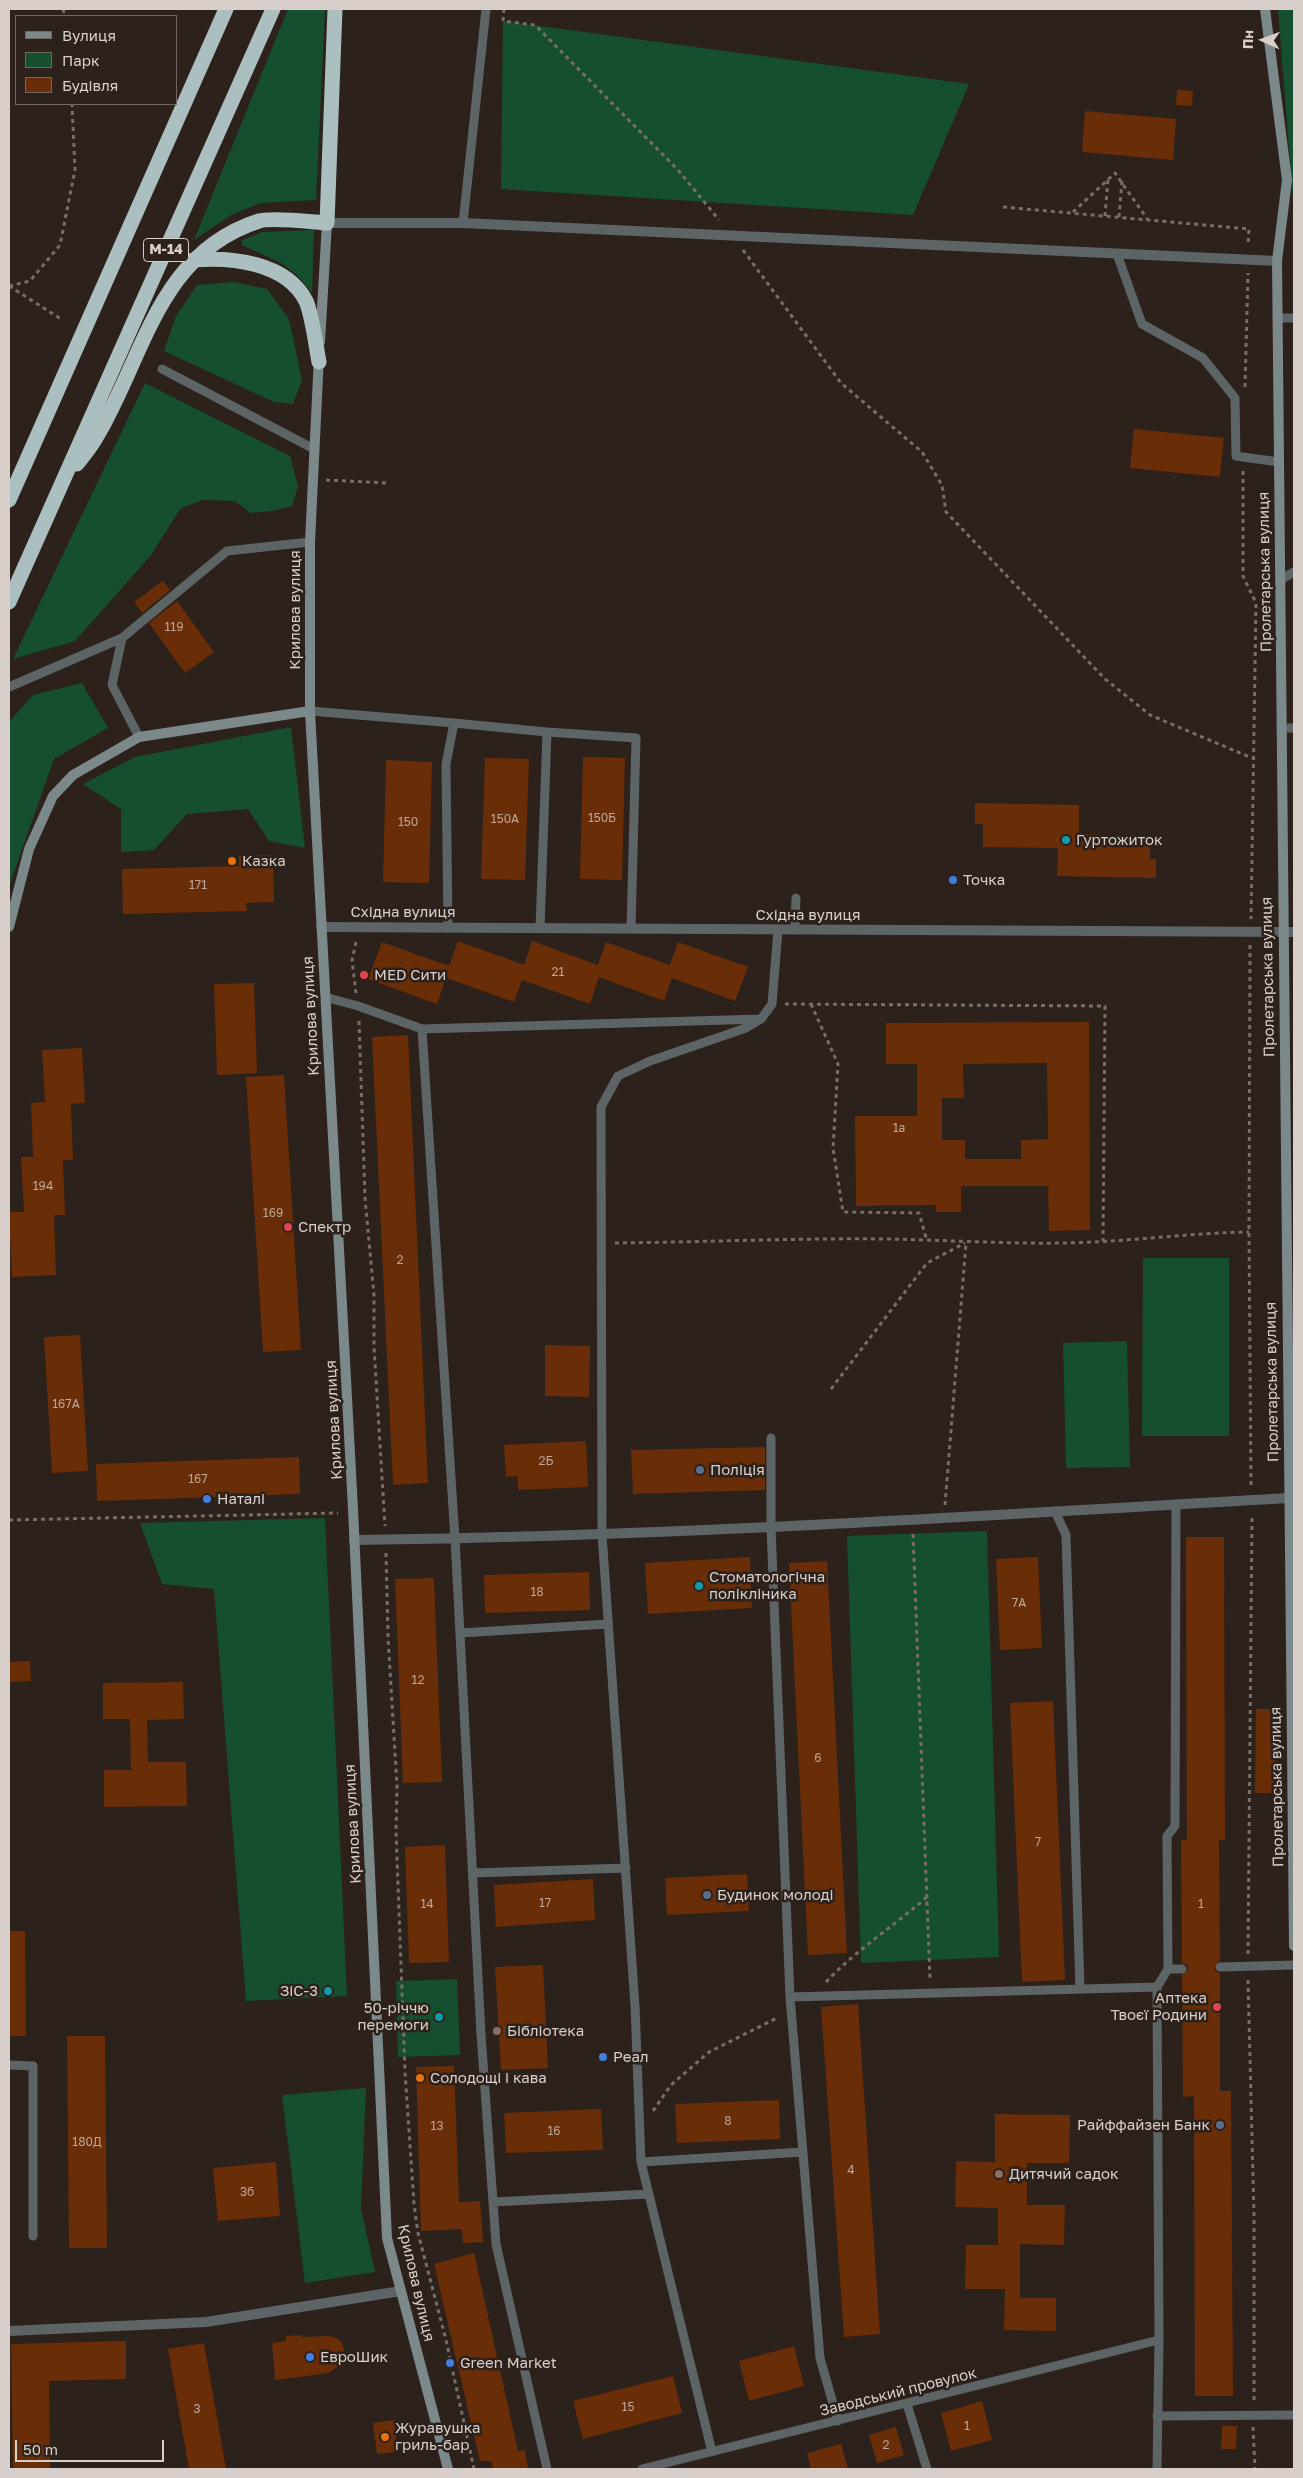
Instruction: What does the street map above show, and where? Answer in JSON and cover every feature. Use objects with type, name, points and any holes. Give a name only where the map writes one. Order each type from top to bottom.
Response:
[{"type":"highway","name":"М-14","points":[[9,500],[226,9]]},
{"type":"highway","name":"М-14","points":[[9,602],[273,9]]},
{"type":"highway","points":[[58,492],[97,436],[159,305],[193,260],[220,239],[260,220],[327,223],[335,9]]},
{"type":"highway","points":[[193,260],[220,258],[247,262],[270,269],[290,283],[306,302],[319,362]]},
{"type":"street","name":"Пролетарська вулиця","points":[[1265,9],[1287,180],[1277,262],[1277,318],[1288,1498],[1292,1529],[1294,1946]]},
{"type":"street","points":[[327,223],[463,223],[1277,262]]},
{"type":"street","name":"Крилова вулиця","points":[[327,223],[310,542],[310,711],[354,1540],[388,2238],[400,2291],[448,2469]]},
{"type":"street","points":[[9,927],[28,849],[53,796],[73,775],[139,737],[310,711]]},
{"type":"street","name":"Східна вулиця","points":[[321,926],[1294,932]]},
{"type":"street","points":[[354,1540],[455,1540],[771,1528],[1288,1498]]},
{"type":"street","points":[[9,2331],[206,2322],[400,2291]]},
{"type":"lane","points":[[463,223],[486,9]]},
{"type":"lane","points":[[1116,254],[1142,324],[1203,358],[1235,398],[1236,456],[1279,462]]},
{"type":"lane","points":[[1277,318],[1294,318]]},
{"type":"lane","points":[[162,369],[314,449]]},
{"type":"lane","points":[[9,687],[122,638],[226,551],[310,542]]},
{"type":"lane","points":[[1280,580],[1294,572]]},
{"type":"lane","points":[[122,638],[112,685],[139,737]]},
{"type":"lane","points":[[310,711],[636,738],[631,929]]},
{"type":"lane","points":[[448,928],[446,764],[454,724]]},
{"type":"lane","points":[[1281,728],[1294,728]]},
{"type":"lane","points":[[540,928],[547,732]]},
{"type":"lane","points":[[795,930],[796,898]]},
{"type":"lane","points":[[712,2452],[642,2162],[626,1868],[602,1534],[601,1106],[618,1076],[650,1061],[746,1028],[761,1019],[772,1004],[778,930]]},
{"type":"lane","points":[[325,997],[358,1006],[422,1029],[761,1019]]},
{"type":"lane","points":[[422,1029],[455,1540],[496,2244],[547,2469]]},
{"type":"lane","points":[[771,1438],[771,1528],[790,1998],[820,2358],[838,2422]]},
{"type":"lane","points":[[1158,2469],[1157,1987],[1168,1969],[1167,1836],[1174,1826],[1176,1504]]},
{"type":"lane","points":[[1055,1511],[1066,1535],[1080,1989]]},
{"type":"lane","points":[[460,1633],[608,1624]]},
{"type":"lane","points":[[473,1873],[626,1868]]},
{"type":"lane","points":[[1220,1967],[1294,1965]]},
{"type":"lane","points":[[1168,1969],[1182,1969]]},
{"type":"lane","points":[[790,1998],[1157,1987]]},
{"type":"lane","points":[[9,2065],[33,2066],[32,2236]]},
{"type":"lane","points":[[642,2162],[803,2152]]},
{"type":"lane","points":[[493,2202],[649,2194]]},
{"type":"lane","name":"Заводський провулок","points":[[642,2469],[838,2422],[1159,2340]]},
{"type":"lane","points":[[907,2404],[927,2469]]},
{"type":"lane","points":[[1157,2416],[1294,2415]]},
{"type":"path","points":[[504,9],[503,21],[535,25],[680,171],[732,236],[841,383],[922,452],[942,484],[946,512],[1105,679],[1150,715],[1252,758]]},
{"type":"path","points":[[9,286],[30,281],[60,245],[75,170],[72,105]]},
{"type":"path","points":[[1072,213],[1115,173],[1148,220]]},
{"type":"path","points":[[1105,216],[1108,179]]},
{"type":"path","points":[[1119,217],[1122,181]]},
{"type":"path","points":[[1003,207],[1248,229],[1245,388]]},
{"type":"path","points":[[9,286],[61,318]]},
{"type":"path","points":[[1244,457],[1243,576],[1256,604],[1252,758],[1249,1232],[1251,1500],[1248,1967],[1254,2216],[1254,2469]]},
{"type":"path","points":[[313,479],[388,483]]},
{"type":"path","points":[[772,1004],[1105,1006],[1103,1241]]},
{"type":"path","points":[[811,1004],[838,1064],[833,1148],[843,1212],[919,1213],[927,1241]]},
{"type":"path","points":[[600,1244],[887,1239],[966,1243],[1103,1241],[1198,1233],[1249,1232]]},
{"type":"path","points":[[831,1389],[927,1263],[966,1243]]},
{"type":"path","points":[[944,1518],[966,1243]]},
{"type":"path","points":[[9,1520],[341,1513]]},
{"type":"path","points":[[913,1520],[931,1994]]},
{"type":"path","points":[[812,1997],[856,1954],[894,1926],[927,1897]]},
{"type":"path","points":[[640,2130],[671,2085],[709,2052],[791,2011]]},
{"type":"green space","points":[[288,9],[325,9],[316,200],[261,203],[231,215],[194,240]]},
{"type":"green space","points":[[1278,9],[1294,9],[1294,212]]},
{"type":"green space","points":[[503,21],[969,84],[913,215],[501,189]]},
{"type":"green space","points":[[314,230],[312,293],[298,276],[281,263],[242,245],[242,240],[262,232]]},
{"type":"green space","points":[[233,282],[267,289],[289,319],[302,380],[293,404],[274,402],[164,351],[176,316],[197,285]]},
{"type":"green space","points":[[145,383],[290,456],[298,486],[292,506],[272,511],[251,513],[235,501],[202,500],[180,509],[151,555],[75,641],[13,659]]},
{"type":"green space","points":[[82,683],[108,728],[54,759],[9,886],[9,722],[33,695]]},
{"type":"green space","points":[[291,727],[305,848],[269,841],[248,809],[187,814],[154,850],[121,852],[121,809],[83,784],[135,757]]},
{"type":"green space","points":[[1143,1258],[1229,1258],[1229,1436],[1142,1436]]},
{"type":"green space","points":[[1127,1341],[1130,1467],[1066,1468],[1063,1343]]},
{"type":"green space","points":[[325,1518],[347,1996],[246,2001],[214,1589],[162,1584],[140,1523]]},
{"type":"green space","points":[[987,1531],[999,1957],[861,1963],[847,1536]]},
{"type":"green space","points":[[457,1979],[460,2055],[398,2057],[396,1981]]},
{"type":"green space","points":[[366,2088],[361,2208],[375,2272],[305,2283],[282,2095]]},
{"type":"building","points":[[1177,90],[1193,91],[1192,106],[1176,105]]},
{"type":"building","points":[[1085,111],[1176,119],[1173,160],[1082,152]]},
{"type":"building","points":[[1134,429],[1224,438],[1220,477],[1130,468]]},
{"type":"building","points":[[163,581],[170,590],[142,613],[134,602]]},
{"type":"building","points":[[177,601],[214,652],[185,673],[149,623]]},
{"type":"building","points":[[583,757],[625,758],[622,880],[580,879]]},
{"type":"building","points":[[485,758],[529,759],[525,880],[481,879]]},
{"type":"building","points":[[386,760],[432,762],[429,883],[383,882]]},
{"type":"building","name":"Гуртожиток","points":[[975,803],[1079,805],[1079,834],[1150,836],[1150,859],[1156,859],[1156,878],[1057,876],[1058,848],[983,847],[983,824],[975,824]]},
{"type":"building","points":[[273,855],[274,902],[246,903],[247,911],[123,914],[122,869],[239,866],[239,856]]},
{"type":"building","points":[[458,941],[524,965],[532,941],[598,965],[606,942],[670,965],[678,942],[748,967],[735,1001],[672,978],[664,1001],[599,977],[590,1004],[522,980],[514,1002],[446,978],[437,1004],[368,979],[382,942],[449,966]]},
{"type":"building","points":[[254,983],[257,1073],[217,1075],[214,984]]},
{"type":"building","points":[[1089,1022],[1090,1230],[1049,1231],[1048,1186],[961,1186],[961,1212],[936,1212],[936,1205],[856,1206],[855,1116],[917,1116],[917,1064],[886,1064],[886,1023]],"holes":[[[1047,1063],[1048,1139],[1021,1140],[1021,1159],[965,1159],[965,1140],[942,1140],[942,1098],[964,1098],[963,1064]]]},
{"type":"building","points":[[408,1035],[428,1483],[393,1485],[372,1037]]},
{"type":"building","points":[[82,1048],[85,1103],[71,1104],[73,1160],[63,1160],[65,1215],[54,1215],[56,1275],[12,1277],[9,1212],[24,1212],[21,1157],[33,1157],[31,1103],[45,1102],[42,1050]]},
{"type":"building","points":[[284,1075],[301,1350],[263,1352],[246,1077]]},
{"type":"building","points":[[80,1335],[88,1471],[52,1473],[44,1337]]},
{"type":"building","points":[[545,1345],[590,1346],[589,1397],[545,1396]]},
{"type":"building","points":[[586,1441],[588,1487],[518,1490],[518,1476],[506,1477],[504,1445]]},
{"type":"building","name":"Поліція","points":[[765,1447],[765,1490],[633,1494],[631,1450]]},
{"type":"building","points":[[299,1457],[300,1494],[97,1501],[96,1464]]},
{"type":"building","points":[[1186,1537],[1224,1537],[1225,1840],[1219,1840],[1220,1961],[1214,1967],[1215,1971],[1220,1973],[1220,2091],[1231,2091],[1233,2396],[1195,2396],[1194,2096],[1183,2097],[1182,1975],[1188,1969],[1187,1965],[1182,1963],[1181,1840],[1187,1840]]},
{"type":"building","name":"Стоматологічна полікліника","points":[[750,1557],[752,1608],[648,1614],[645,1563]]},
{"type":"building","points":[[1038,1557],[1042,1648],[1000,1650],[996,1559]]},
{"type":"building","points":[[827,1561],[847,1953],[808,1955],[789,1563]]},
{"type":"building","points":[[589,1572],[590,1610],[485,1613],[484,1575]]},
{"type":"building","points":[[434,1578],[442,1782],[403,1783],[395,1579]]},
{"type":"building","points":[[30,1661],[31,1681],[9,1682],[9,1662]]},
{"type":"building","points":[[183,1682],[184,1719],[147,1720],[148,1762],[186,1762],[187,1806],[104,1807],[104,1770],[131,1770],[130,1719],[103,1719],[103,1683]]},
{"type":"building","points":[[1053,1701],[1065,1980],[1022,1982],[1010,1703]]},
{"type":"building","points":[[1256,1709],[1276,1709],[1275,1754],[1278,1754],[1276,1793],[1255,1793]]},
{"type":"building","points":[[445,1845],[449,1962],[409,1963],[405,1847]]},
{"type":"building","name":"Будинок молоді","points":[[747,1874],[749,1911],[667,1915],[665,1878]]},
{"type":"building","points":[[593,1879],[595,1920],[496,1927],[494,1885]]},
{"type":"building","points":[[9,1931],[25,1931],[26,2036],[9,2036]]},
{"type":"building","points":[[543,1965],[548,2068],[501,2070],[495,1967]]},
{"type":"building","points":[[858,2004],[880,2334],[844,2337],[821,2007]]},
{"type":"building","points":[[67,2036],[105,2036],[107,2248],[69,2248]]},
{"type":"building","points":[[454,2066],[459,2202],[480,2201],[483,2242],[463,2243],[462,2229],[421,2231],[416,2067]]},
{"type":"building","points":[[779,2100],[780,2139],[677,2143],[675,2104]]},
{"type":"building","points":[[601,2109],[603,2150],[506,2153],[504,2113]]},
{"type":"building","points":[[995,2114],[1070,2115],[1069,2163],[1027,2163],[1027,2205],[1065,2205],[1064,2245],[1020,2244],[1020,2298],[1056,2298],[1056,2331],[1004,2330],[1005,2289],[965,2289],[966,2245],[998,2245],[998,2208],[955,2207],[956,2161],[995,2162]]},
{"type":"building","points":[[276,2162],[280,2216],[218,2221],[213,2168]]},
{"type":"building","points":[[474,2253],[518,2451],[525,2450],[528,2469],[493,2469],[491,2461],[480,2461],[434,2264]]},
{"type":"building","name":"ЕвроШик","points":[[301,2335],[302,2337],[330,2336],[341,2341],[344,2349],[342,2363],[329,2373],[275,2380],[272,2343],[286,2341],[286,2336]]},
{"type":"building","points":[[126,2341],[126,2379],[49,2381],[50,2469],[13,2469],[11,2344]]},
{"type":"building","points":[[204,2343],[226,2469],[189,2469],[168,2349]]},
{"type":"building","points":[[794,2346],[804,2386],[749,2401],[739,2361]]},
{"type":"building","points":[[673,2376],[682,2413],[583,2439],[573,2401]]},
{"type":"building","points":[[982,2401],[992,2440],[951,2451],[941,2413]]},
{"type":"building","name":"Журавушка гриль-бар","points":[[394,2420],[398,2452],[377,2454],[373,2423]]},
{"type":"building","points":[[1222,2426],[1237,2426],[1236,2449],[1221,2449]]},
{"type":"building","points":[[896,2427],[904,2455],[877,2463],[869,2435]]},
{"type":"building","points":[[841,2444],[848,2469],[811,2469],[807,2453]]},
{"type":"place","name":"Гуртожиток","points":[[1066,840]]},
{"type":"place","name":"Казка","points":[[232,861]]},
{"type":"place","name":"Точка","points":[[953,880]]},
{"type":"place","name":"MED Сити","points":[[364,975]]},
{"type":"place","name":"Спектр","points":[[288,1227]]},
{"type":"place","name":"Поліція","points":[[700,1470]]},
{"type":"place","name":"Наталі","points":[[207,1499]]},
{"type":"place","name":"Стоматологічна полікліника","points":[[699,1586]]},
{"type":"place","name":"Будинок молоді","points":[[707,1895]]},
{"type":"place","name":"ЗіС-3","points":[[328,1991]]},
{"type":"place","name":"Аптека Твоєї Родини","points":[[1217,2007]]},
{"type":"place","name":"50-річчю перемоги","points":[[439,2017]]},
{"type":"place","name":"Бібліотека","points":[[497,2031]]},
{"type":"place","name":"Реал","points":[[603,2057]]},
{"type":"place","name":"Солодощі і кава","points":[[420,2078]]},
{"type":"place","name":"Райффайзен Банк","points":[[1220,2125]]},
{"type":"place","name":"Дитячий садок","points":[[999,2174]]},
{"type":"place","name":"ЕвроШик","points":[[310,2357]]},
{"type":"place","name":"Green Market","points":[[450,2363]]},
{"type":"place","name":"Журавушка гриль-бар","points":[[385,2437]]}]
